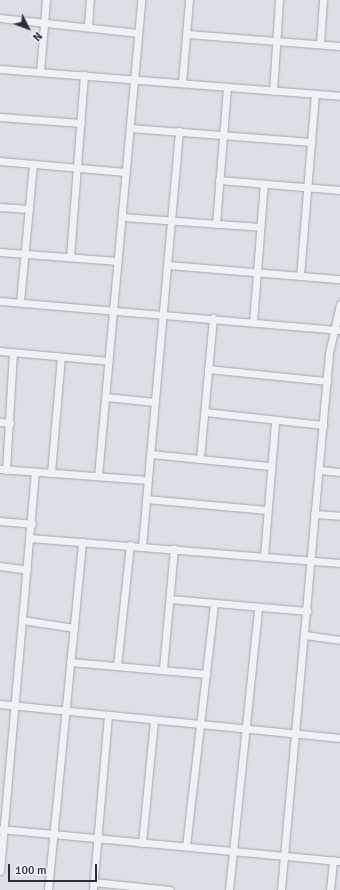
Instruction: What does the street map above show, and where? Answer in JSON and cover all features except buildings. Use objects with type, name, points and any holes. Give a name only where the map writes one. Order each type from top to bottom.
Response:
[{"type":"street","points":[[40,72],[46,0]]},
{"type":"street","points":[[88,26],[90,0]]},
{"type":"street","points":[[98,476],[141,0]]},
{"type":"street","points":[[182,83],[189,0]]},
{"type":"street","points":[[272,91],[279,0]]},
{"type":"street","points":[[320,44],[322,0]]},
{"type":"street","points":[[0,18],[88,26],[138,33]]},
{"type":"street","points":[[187,34],[340,46]]},
{"type":"street","points":[[0,69],[340,96]]},
{"type":"street","points":[[70,257],[84,75]]},
{"type":"street","points":[[216,224],[227,87]]},
{"type":"street","points":[[300,276],[315,94]]},
{"type":"street","points":[[0,117],[81,123]]},
{"type":"street","points":[[130,128],[311,142]]},
{"type":"street","points":[[142,546],[164,315],[179,131]]},
{"type":"street","points":[[0,161],[126,172]]},
{"type":"street","points":[[20,302],[33,164]]},
{"type":"street","points":[[219,180],[308,186],[340,190]]},
{"type":"street","points":[[253,322],[264,183]]},
{"type":"street","points":[[0,207],[29,209]]},
{"type":"street","points":[[122,217],[260,227]]},
{"type":"street","points":[[0,252],[118,261]]},
{"type":"street","points":[[168,265],[340,279]]},
{"type":"street","points":[[0,301],[213,318],[337,330]]},
{"type":"street","points":[[281,890],[312,560],[314,514],[320,470],[326,380],[337,330],[340,304]]},
{"type":"street","points":[[200,458],[213,318]]},
{"type":"street","points":[[0,352],[109,361]]},
{"type":"street","points":[[13,353],[10,423],[3,470],[52,472],[148,480]]},
{"type":"street","points":[[52,472],[61,357]]},
{"type":"street","points":[[208,369],[326,380]]},
{"type":"street","points":[[106,397],[155,402]]},
{"type":"street","points":[[205,412],[275,421],[323,425]]},
{"type":"street","points":[[264,556],[266,510],[275,421]]},
{"type":"street","points":[[0,422],[10,423]]},
{"type":"street","points":[[151,454],[270,466]]},
{"type":"street","points":[[320,470],[340,472]]},
{"type":"street","points":[[0,871],[2,830],[32,524],[35,472]]},
{"type":"street","points":[[146,499],[266,510]]},
{"type":"street","points":[[314,514],[340,516]]},
{"type":"street","points":[[0,521],[32,524]]},
{"type":"street","points":[[30,538],[340,563]]},
{"type":"street","points":[[48,890],[64,711],[82,542]]},
{"type":"street","points":[[118,666],[130,545]]},
{"type":"street","points":[[163,669],[174,549]]},
{"type":"street","points":[[0,566],[27,570]]},
{"type":"street","points":[[170,599],[307,611]]},
{"type":"street","points":[[186,846],[214,604]]},
{"type":"street","points":[[229,890],[258,607]]},
{"type":"street","points":[[22,620],[74,628]]},
{"type":"street","points":[[305,635],[340,640]]},
{"type":"street","points":[[70,662],[163,669],[206,674]]},
{"type":"street","points":[[0,704],[199,726],[340,738]]},
{"type":"street","points":[[108,716],[93,886],[170,890]]},
{"type":"street","points":[[142,843],[154,721]]},
{"type":"street","points":[[2,830],[232,850],[284,857],[336,861],[330,890]]}]
